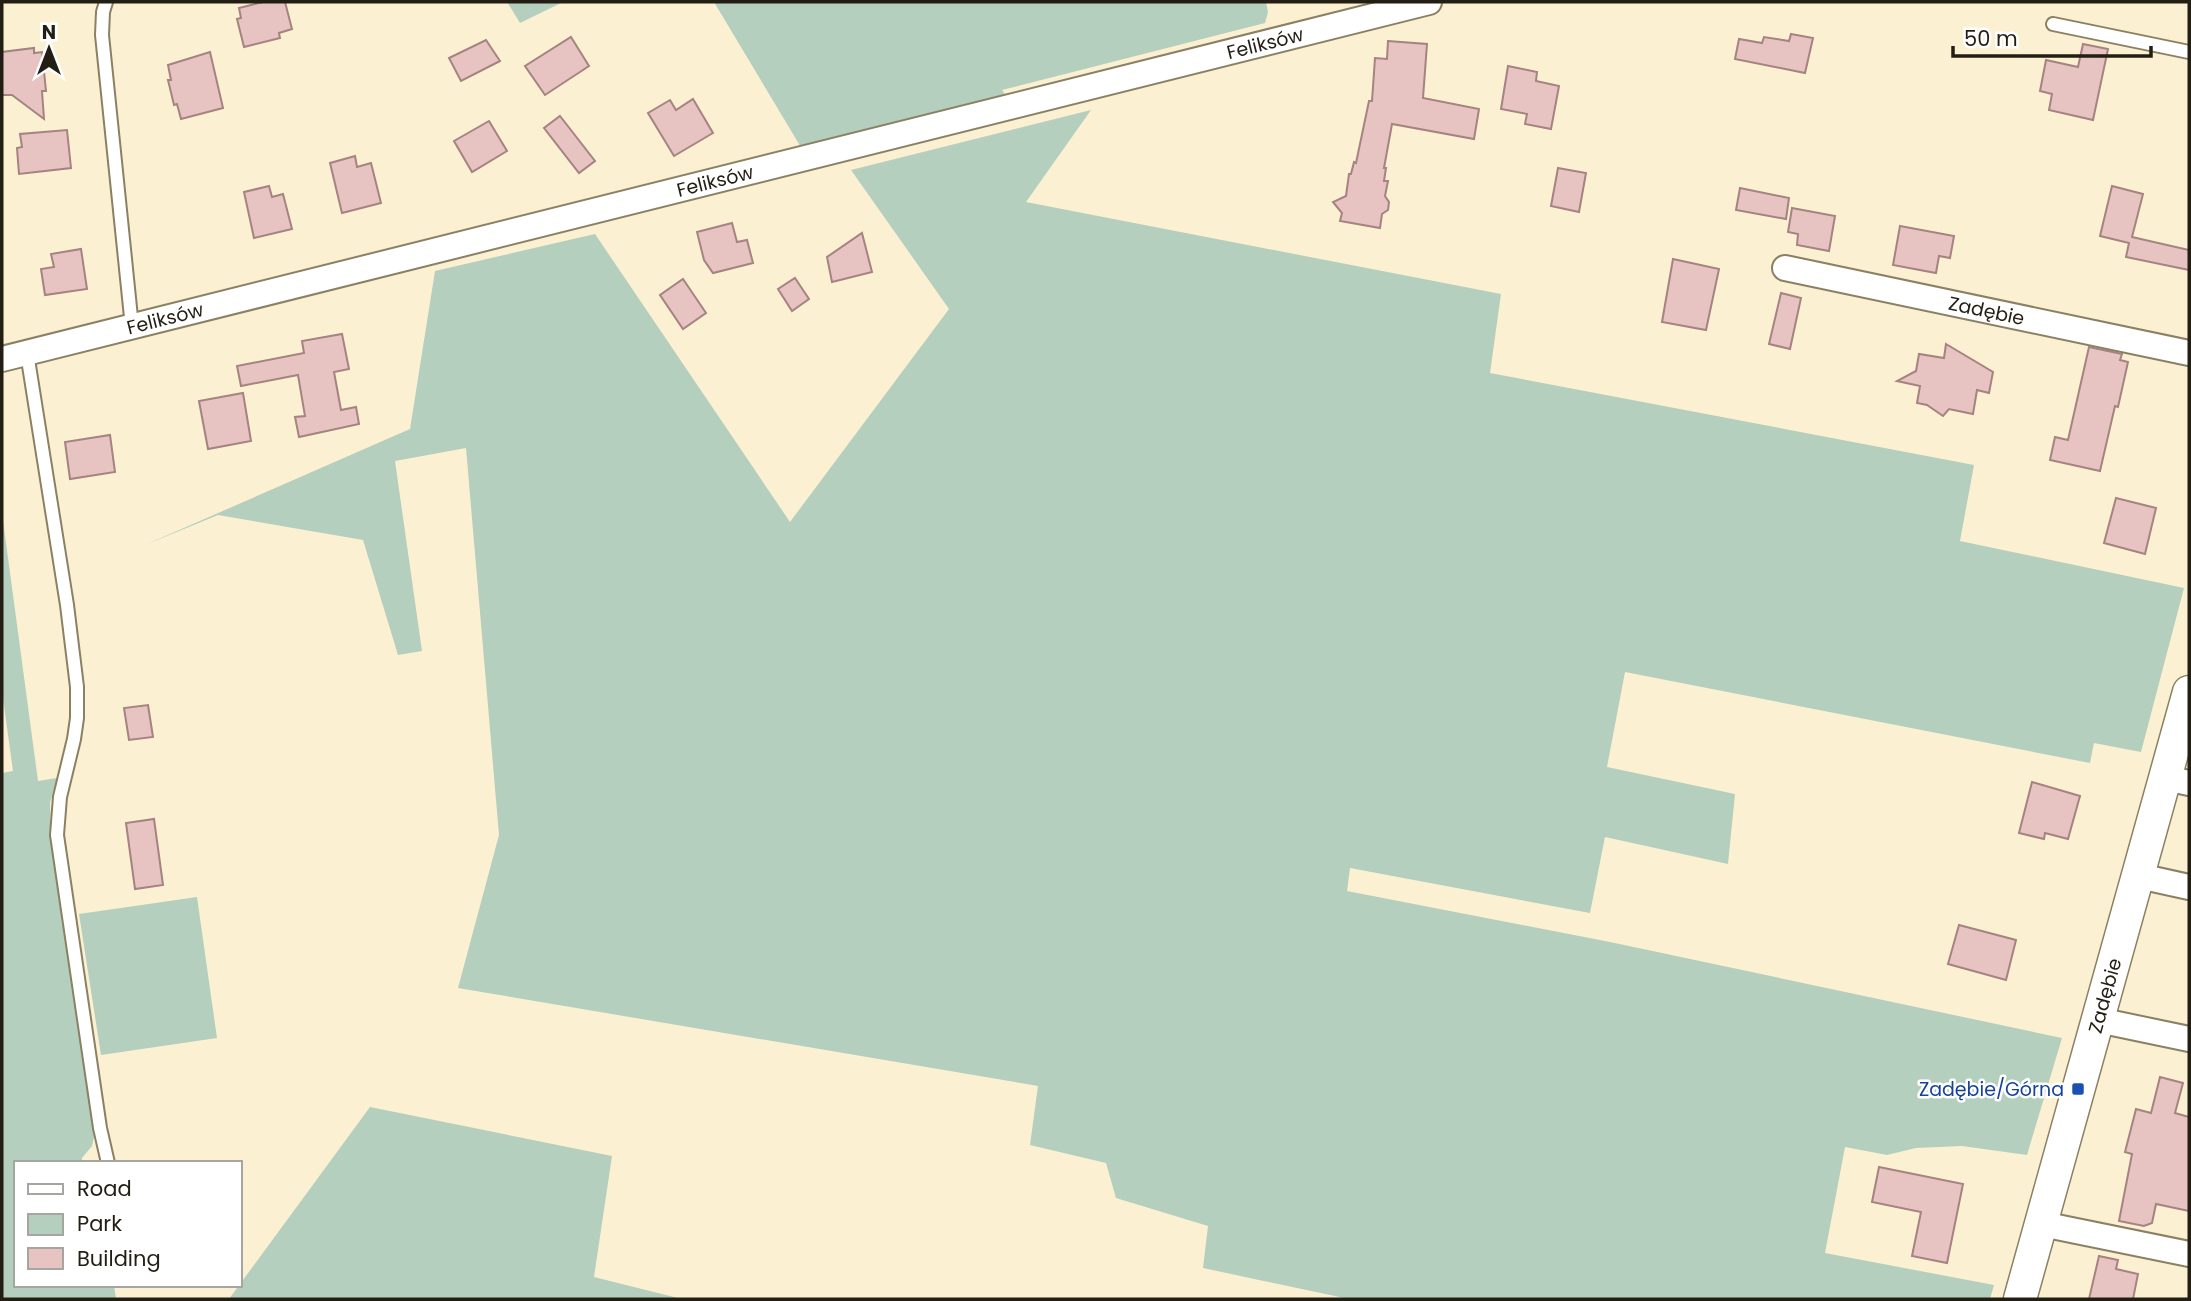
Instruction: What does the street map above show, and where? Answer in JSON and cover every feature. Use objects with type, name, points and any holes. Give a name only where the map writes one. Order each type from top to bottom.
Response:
[{"type":"street","name":"Feliksów","points":[[2,359],[1429,2]]},
{"type":"street","name":"Zadębie","points":[[1785,268],[2189,352]]},
{"type":"street","name":"Zadębie","points":[[2020,1299],[2139,876],[2178,781],[2189,692]]},
{"type":"street","points":[[2139,876],[2189,887]]},
{"type":"street","points":[[2098,1020],[2189,1039]]},
{"type":"street","points":[[2042,1224],[2189,1254]]},
{"type":"lane","points":[[106,2],[103,35],[132,327]]},
{"type":"lane","points":[[2053,24],[2189,52]]},
{"type":"lane","points":[[27,353],[67,605],[77,687],[77,718],[60,797],[57,835],[98,1115],[108,1161]]},
{"type":"green space","points":[[507,2],[563,2],[520,23]]},
{"type":"green space","points":[[714,2],[1266,2],[1268,12],[1265,23],[1002,90],[1008,98],[802,149]]},
{"type":"green space","points":[[1091,110],[1026,202],[1501,294],[1490,373],[1974,465],[1960,541],[2184,588],[2141,752],[2094,743],[2090,763],[1625,672],[1607,767],[1735,794],[1728,864],[1605,837],[1590,913],[1350,868],[1347,891],[1610,942],[2062,1038],[2027,1155],[1962,1146],[1916,1148],[1887,1155],[1845,1147],[1825,1253],[1994,1285],[1990,1299],[1349,1299],[1203,1268],[1208,1226],[1116,1198],[1106,1163],[1030,1145],[1038,1086],[458,988],[499,835],[466,448],[395,461],[422,651],[398,655],[363,540],[218,515],[145,545],[410,429],[435,271],[595,234],[790,522],[949,309],[851,170]]},
{"type":"green space","points":[[2,513],[38,781],[57,778],[50,803],[51,842],[94,1137],[92,1146],[82,1161],[14,1161],[14,1287],[114,1287],[116,1299],[2,1299],[2,773],[13,771],[2,691]]},
{"type":"green space","points":[[197,897],[217,1038],[101,1055],[79,914]]},
{"type":"green space","points":[[370,1107],[612,1156],[594,1277],[682,1299],[229,1299],[238,1287],[242,1287],[242,1281]]},
{"type":"building","points":[[263,2],[285,2],[292,29],[279,33],[280,38],[244,47],[237,19],[241,18],[239,8]]},
{"type":"building","points":[[1791,34],[1813,38],[1805,73],[1735,59],[1739,39],[1762,43],[1764,37],[1789,41]]},
{"type":"building","points":[[571,37],[589,66],[545,95],[525,66]]},
{"type":"building","points":[[486,40],[500,61],[461,81],[449,58]]},
{"type":"building","points":[[1388,41],[1427,44],[1423,98],[1479,109],[1474,139],[1392,124],[1384,168],[1384,181],[1388,181],[1385,196],[1389,202],[1388,210],[1382,214],[1380,228],[1340,221],[1342,213],[1333,202],[1346,196],[1349,174],[1354,162],[1356,163],[1369,101],[1372,101],[1375,58],[1387,59]]},
{"type":"building","points":[[2083,44],[2108,49],[2093,120],[2049,110],[2052,94],[2040,91],[2046,60],[2078,67]]},
{"type":"building","points":[[34,48],[34,53],[42,52],[46,91],[42,91],[44,119],[12,95],[2,95],[2,52]]},
{"type":"building","points":[[210,52],[223,108],[181,119],[177,104],[174,105],[168,80],[171,80],[168,65]]},
{"type":"building","points":[[1508,66],[1537,72],[1536,81],[1559,86],[1551,129],[1525,124],[1527,114],[1501,109]]},
{"type":"building","points":[[693,99],[713,133],[674,156],[648,113],[670,100],[676,110]]},
{"type":"building","points":[[560,116],[595,161],[579,173],[544,128]]},
{"type":"building","points":[[489,121],[507,151],[472,172],[454,141]]},
{"type":"building","points":[[67,130],[71,168],[19,174],[17,148],[22,147],[20,134]]},
{"type":"building","points":[[355,156],[357,167],[371,163],[381,203],[342,213],[330,163]]},
{"type":"building","points":[[1558,168],[1586,173],[1579,212],[1551,206]]},
{"type":"building","points":[[269,186],[272,197],[283,194],[292,229],[254,238],[244,192]]},
{"type":"building","points":[[2112,186],[2143,194],[2132,237],[2189,250],[2189,270],[2126,257],[2129,243],[2100,236]]},
{"type":"building","points":[[1740,188],[1789,198],[1786,219],[1736,210]]},
{"type":"building","points":[[1792,208],[1835,216],[1829,251],[1797,245],[1798,234],[1788,232]]},
{"type":"building","points":[[732,223],[737,242],[747,240],[753,263],[713,273],[704,260],[697,232]]},
{"type":"building","points":[[1900,226],[1954,236],[1950,258],[1939,256],[1936,273],[1893,265]]},
{"type":"building","points":[[862,233],[872,272],[832,282],[827,257]]},
{"type":"building","points":[[81,249],[87,289],[45,295],[41,269],[54,267],[51,254]]},
{"type":"building","points":[[1673,259],[1719,269],[1706,330],[1662,322]]},
{"type":"building","points":[[795,278],[809,299],[792,311],[778,289]]},
{"type":"building","points":[[683,279],[706,313],[683,329],[660,295]]},
{"type":"building","points":[[1781,293],[1801,298],[1790,349],[1769,344]]},
{"type":"building","points":[[342,334],[349,369],[334,372],[341,410],[356,407],[359,424],[299,437],[295,417],[305,416],[298,375],[241,386],[237,366],[304,353],[302,341]]},
{"type":"building","points":[[1946,344],[1993,372],[1989,393],[1977,390],[1973,414],[1949,409],[1943,416],[1927,405],[1917,403],[1920,386],[1897,381],[1916,371],[1919,354],[1944,358]]},
{"type":"building","points":[[2089,347],[2122,354],[2120,360],[2128,362],[2100,471],[2050,460],[2055,437],[2068,440]]},
{"type":"building","points":[[243,393],[251,441],[208,449],[199,401]]},
{"type":"building","points":[[110,435],[115,472],[70,479],[65,442]]},
{"type":"building","points":[[2116,498],[2156,508],[2145,554],[2104,543]]},
{"type":"building","points":[[148,705],[153,737],[129,740],[124,708]]},
{"type":"building","points":[[2032,782],[2080,796],[2068,839],[2045,833],[2044,839],[2019,833]]},
{"type":"building","points":[[154,819],[163,885],[135,889],[126,823]]},
{"type":"building","points":[[1959,925],[2016,940],[2006,980],[1948,964]]},
{"type":"building","points":[[2160,1077],[2183,1083],[2175,1113],[2189,1117],[2189,1211],[2156,1204],[2152,1223],[2144,1226],[2119,1221],[2132,1154],[2125,1152],[2136,1109],[2151,1113]]},
{"type":"building","points":[[1879,1167],[1963,1184],[1947,1263],[1912,1256],[1921,1212],[1872,1202]]},
{"type":"building","points":[[2099,1256],[2118,1260],[2116,1269],[2138,1274],[2133,1299],[2089,1299]]},
{"type":"place","name":"Zadębie/Górna","points":[[2078,1089]]}]
